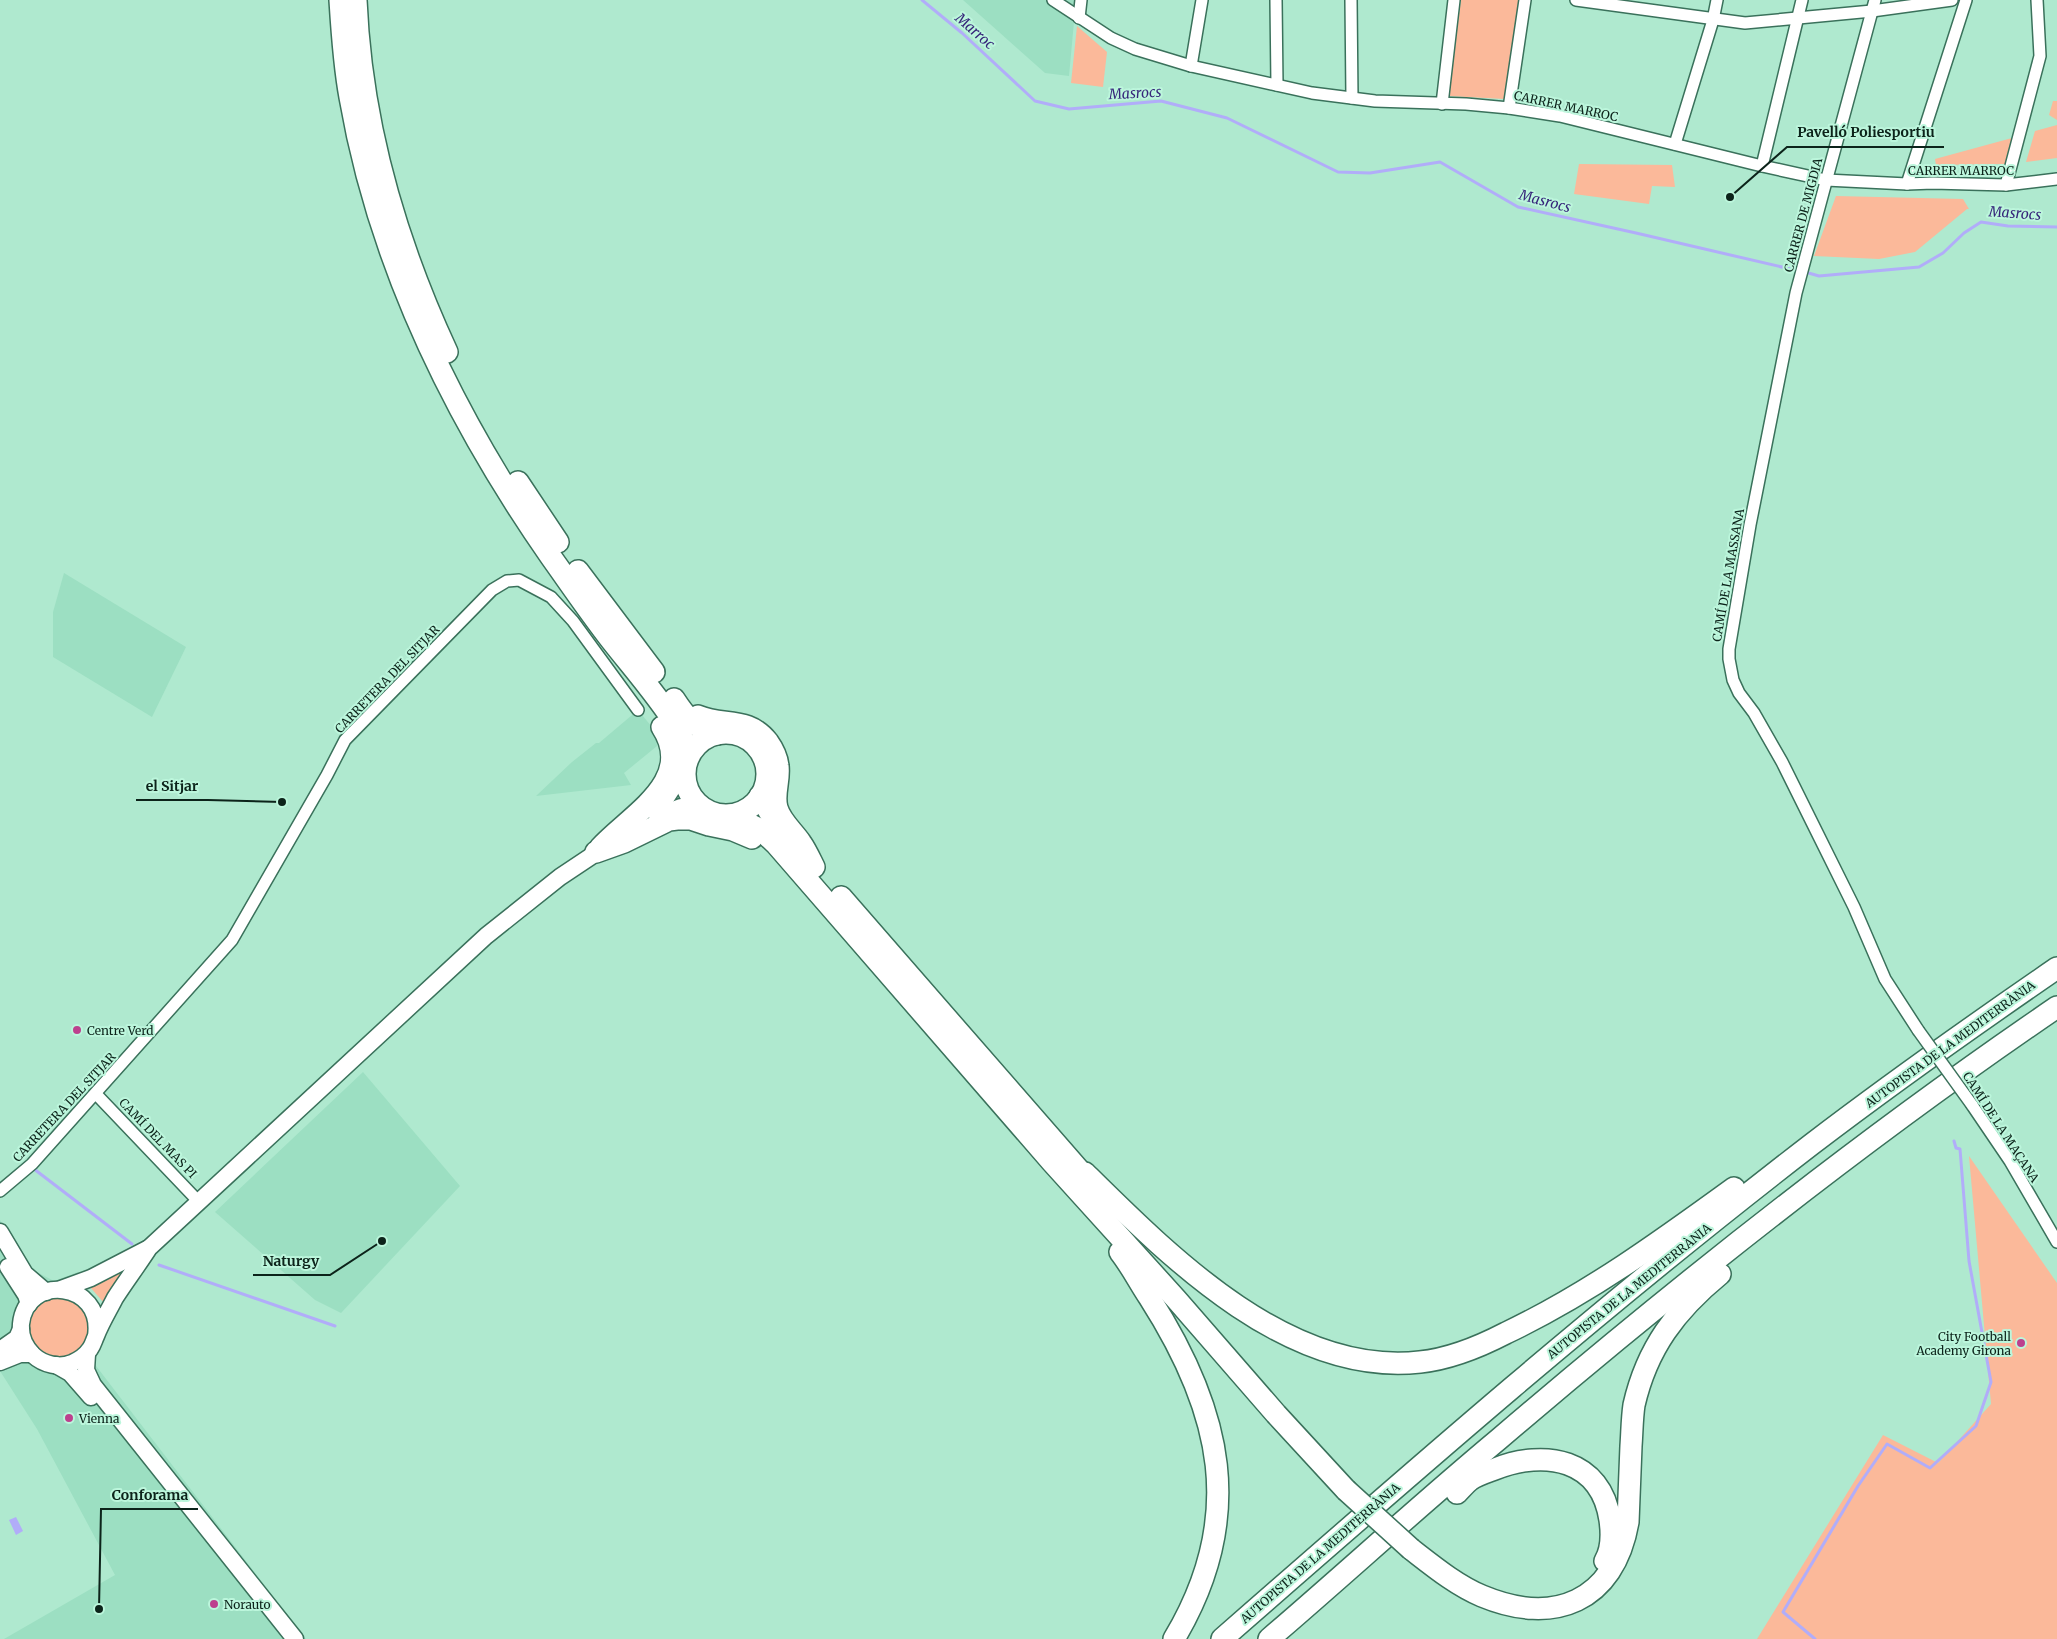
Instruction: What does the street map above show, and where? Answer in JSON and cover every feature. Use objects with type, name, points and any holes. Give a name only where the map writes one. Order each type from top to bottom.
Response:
[{"type":"highway","points":[[340,0],[348,86],[359,145],[376,210],[408,300],[454,402],[525,520],[596,621],[677,726],[687,762],[688,790],[702,807],[718,814],[731,815],[742,812],[752,805],[760,796],[766,783],[766,769],[759,750],[744,737],[730,733],[717,734],[700,742],[687,762]]},
{"type":"highway","points":[[356,0],[361,72],[373,139],[393,213],[445,350],[492,440],[572,564],[685,716],[702,729],[717,734]]},
{"type":"highway","points":[[596,621],[622,670],[667,733],[672,762],[668,777],[658,793],[644,808],[614,832],[596,852]]},
{"type":"highway","points":[[664,686],[694,714],[708,720],[743,724],[757,731],[767,741],[773,750],[778,764],[777,808],[788,827],[802,843],[814,867]]},
{"type":"highway","points":[[760,796],[776,826],[814,867],[1058,1157],[1168,1326],[1202,1399],[1212,1434],[1219,1484],[1215,1535],[1208,1566],[1199,1593],[1174,1639]]},
{"type":"highway","points":[[731,815],[761,830],[776,844],[849,928],[1271,1392],[1349,1486],[1442,1572],[1480,1596],[1520,1607],[1550,1608],[1568,1605],[1584,1598],[1610,1574],[1618,1560],[1625,1541],[1628,1522],[1634,1407],[1641,1381],[1653,1350],[1671,1321],[1707,1284],[1732,1263],[1905,1130],[1940,1090]]},
{"type":"highway","points":[[596,852],[624,842],[663,822],[677,818],[691,819],[742,832],[768,851],[826,913],[849,928]]},
{"type":"highway","name":"AUTOPISTA DE LA MEDITERRÀNIA","points":[[1222,1639],[1417,1468],[1565,1343],[1812,1144],[1946,1045],[2057,968]]},
{"type":"highway","points":[[1269,1639],[1498,1439],[1674,1293],[1838,1164],[2057,1007]]},
{"type":"highway","points":[[1058,1157],[1130,1217],[1198,1278],[1239,1308],[1281,1333],[1320,1349],[1358,1359],[1391,1363],[1419,1362],[1453,1355],[1487,1343],[1526,1324],[1660,1242],[1743,1181],[1812,1144]]},
{"type":"highway","points":[[1278,1639],[1318,1614],[1470,1480],[1506,1465],[1543,1460],[1561,1462],[1577,1467],[1599,1488],[1612,1528],[1611,1543],[1606,1559],[1586,1582],[1572,1591],[1539,1598],[1504,1593],[1456,1569],[1415,1545]]},
{"type":"main road","points":[[0,1350],[17,1338],[21,1329],[23,1315],[29,1304],[52,1290],[92,1278],[149,1248],[486,936],[546,887],[596,852],[666,798],[687,762]]},
{"type":"main road","points":[[596,852],[662,813],[681,807],[702,807]]},
{"type":"main road","points":[[0,1232],[25,1274],[52,1290],[79,1295],[89,1304],[95,1316],[96,1336]]},
{"type":"main road","points":[[149,1248],[116,1298],[96,1336],[87,1354],[86,1370],[93,1385],[295,1639]]},
{"type":"main road","points":[[0,1254],[29,1304]]},
{"type":"main road","points":[[21,1329],[24,1342],[32,1354],[43,1362],[56,1365],[70,1373],[77,1380],[281,1639]]},
{"type":"main road","points":[[0,1362],[20,1354],[32,1354]]},
{"type":"main road","points":[[56,1365],[76,1362],[87,1354]]},
{"type":"street","name":"CARRER MARROC","points":[[1053,0],[1110,38],[1135,49],[1191,66],[1312,92],[1375,102],[1466,104],[1560,116],[1826,180],[1907,184],[2006,185],[2057,179]]},
{"type":"street","points":[[1079,18],[1080,0]]},
{"type":"street","points":[[1191,66],[1202,0]]},
{"type":"street","points":[[1276,0],[1277,85]]},
{"type":"street","points":[[1352,0],[1352,98]]},
{"type":"street","points":[[1442,104],[1454,0]]},
{"type":"street","points":[[1509,108],[1525,0]]},
{"type":"street","points":[[1576,0],[1744,23],[1874,6],[1952,0]]},
{"type":"street","points":[[1675,144],[1713,20],[1717,0]]},
{"type":"street","points":[[1762,166],[1802,0]]},
{"type":"street","points":[[1907,184],[1966,0]]},
{"type":"street","points":[[2006,185],[2040,56],[2037,0]]},
{"type":"street","name":"CARRER DE MIGDIA","points":[[1796,293],[1874,6]]},
{"type":"street","name":"CAMÍ DE LA MASSANA","points":[[1796,293],[1750,525],[1729,649],[1729,660],[1733,680],[1782,762],[1854,907],[1885,979],[1918,1030]]},
{"type":"street","name":"CARRETERA DEL SITJAR","points":[[0,1191],[32,1164],[232,940],[327,775],[345,740],[492,590],[507,581],[519,580],[551,597],[573,621],[638,710]]},
{"type":"street","name":"CAMÍ DE LA MAÇANA","points":[[1918,1030],[2010,1161],[2057,1242]]},
{"type":"street","name":"CAMÍ DEL MAS PI","points":[[96,1094],[200,1202]]},
{"type":"shaded area","points":[[963,0],[1076,0],[1069,76],[1045,73]]},
{"type":"shaded area","points":[[1461,0],[1519,0],[1504,99],[1448,96]]},
{"type":"shaded area","points":[[1077,26],[1107,52],[1103,87],[1071,83]]},
{"type":"shaded area","points":[[2053,101],[2057,101],[2057,120],[2049,115]]},
{"type":"shaded area","points":[[2057,125],[2057,158],[2026,162],[2035,131]]},
{"type":"shaded area","points":[[2012,138],[2005,164],[1936,165],[1935,159]]},
{"type":"shaded area","points":[[1579,164],[1672,165],[1675,187],[1652,186],[1649,204],[1574,194]]},
{"type":"shaded area","points":[[1836,196],[1963,199],[1969,209],[1915,252],[1879,259],[1814,256]]},
{"type":"shaded area","points":[[64,573],[186,647],[152,717],[53,657],[53,612]]},
{"type":"shaded area","points":[[638,710],[656,732],[657,746],[624,773],[631,785],[536,796],[572,762],[596,743],[599,743]]},
{"type":"shaded area","points":[[363,1072],[460,1186],[341,1313],[315,1300],[215,1212]]},
{"type":"shaded area","name":"City Football Academy Girona","points":[[1969,1156],[2057,1283],[2057,1639],[1757,1639],[1883,1435],[1938,1463],[1991,1404]]},
{"type":"shaded area","points":[[0,1220],[29,1268],[54,1281],[78,1272],[110,1326],[93,1362],[306,1639],[4,1639],[115,1575],[37,1429],[0,1371]]},
{"type":"shaded area","points":[[128,1268],[104,1303],[90,1287]]},
{"type":"shaded area","points":[[59,1297],[75,1302],[80,1306],[84,1311],[89,1327],[84,1343],[80,1348],[75,1352],[59,1357],[43,1352],[38,1348],[34,1343],[29,1327],[34,1311],[38,1306],[43,1302]]},
{"type":"shaded area","points":[[16,1517],[23,1531],[16,1535],[9,1520]]},
{"type":"waterway","name":"Masrocs","points":[[922,0],[962,33],[1035,101],[1069,109],[1161,101],[1227,118],[1338,172],[1370,173],[1440,162],[1518,207],[1799,271]]},
{"type":"waterway","name":"Masrocs","points":[[1805,272],[1819,276],[1919,267],[1943,253],[1964,233],[1981,222],[2008,226],[2057,227]]},
{"type":"waterway","points":[[1815,1639],[1783,1612],[1858,1486],[1887,1444],[1930,1468],[1976,1426],[1991,1382],[1969,1261],[1960,1149],[1956,1148],[1954,1141]]},
{"type":"waterway","points":[[34,1169],[132,1244]]},
{"type":"waterway","points":[[159,1265],[335,1326]]},
{"type":"place","name":"Pavelló Poliesportiu","points":[[1730,197]]},
{"type":"place","name":"el Sitjar","points":[[282,802]]},
{"type":"place","name":"Centre Verd","points":[[77,1030]]},
{"type":"place","name":"Naturgy","points":[[382,1241]]},
{"type":"place","name":"City Football Academy Girona","points":[[2021,1343]]},
{"type":"place","name":"Vienna","points":[[69,1418]]},
{"type":"place","name":"Norauto","points":[[214,1604]]},
{"type":"place","name":"Conforama","points":[[99,1609]]},
{"type":"water label","name":"Marroc","points":[[975,31]]}]
